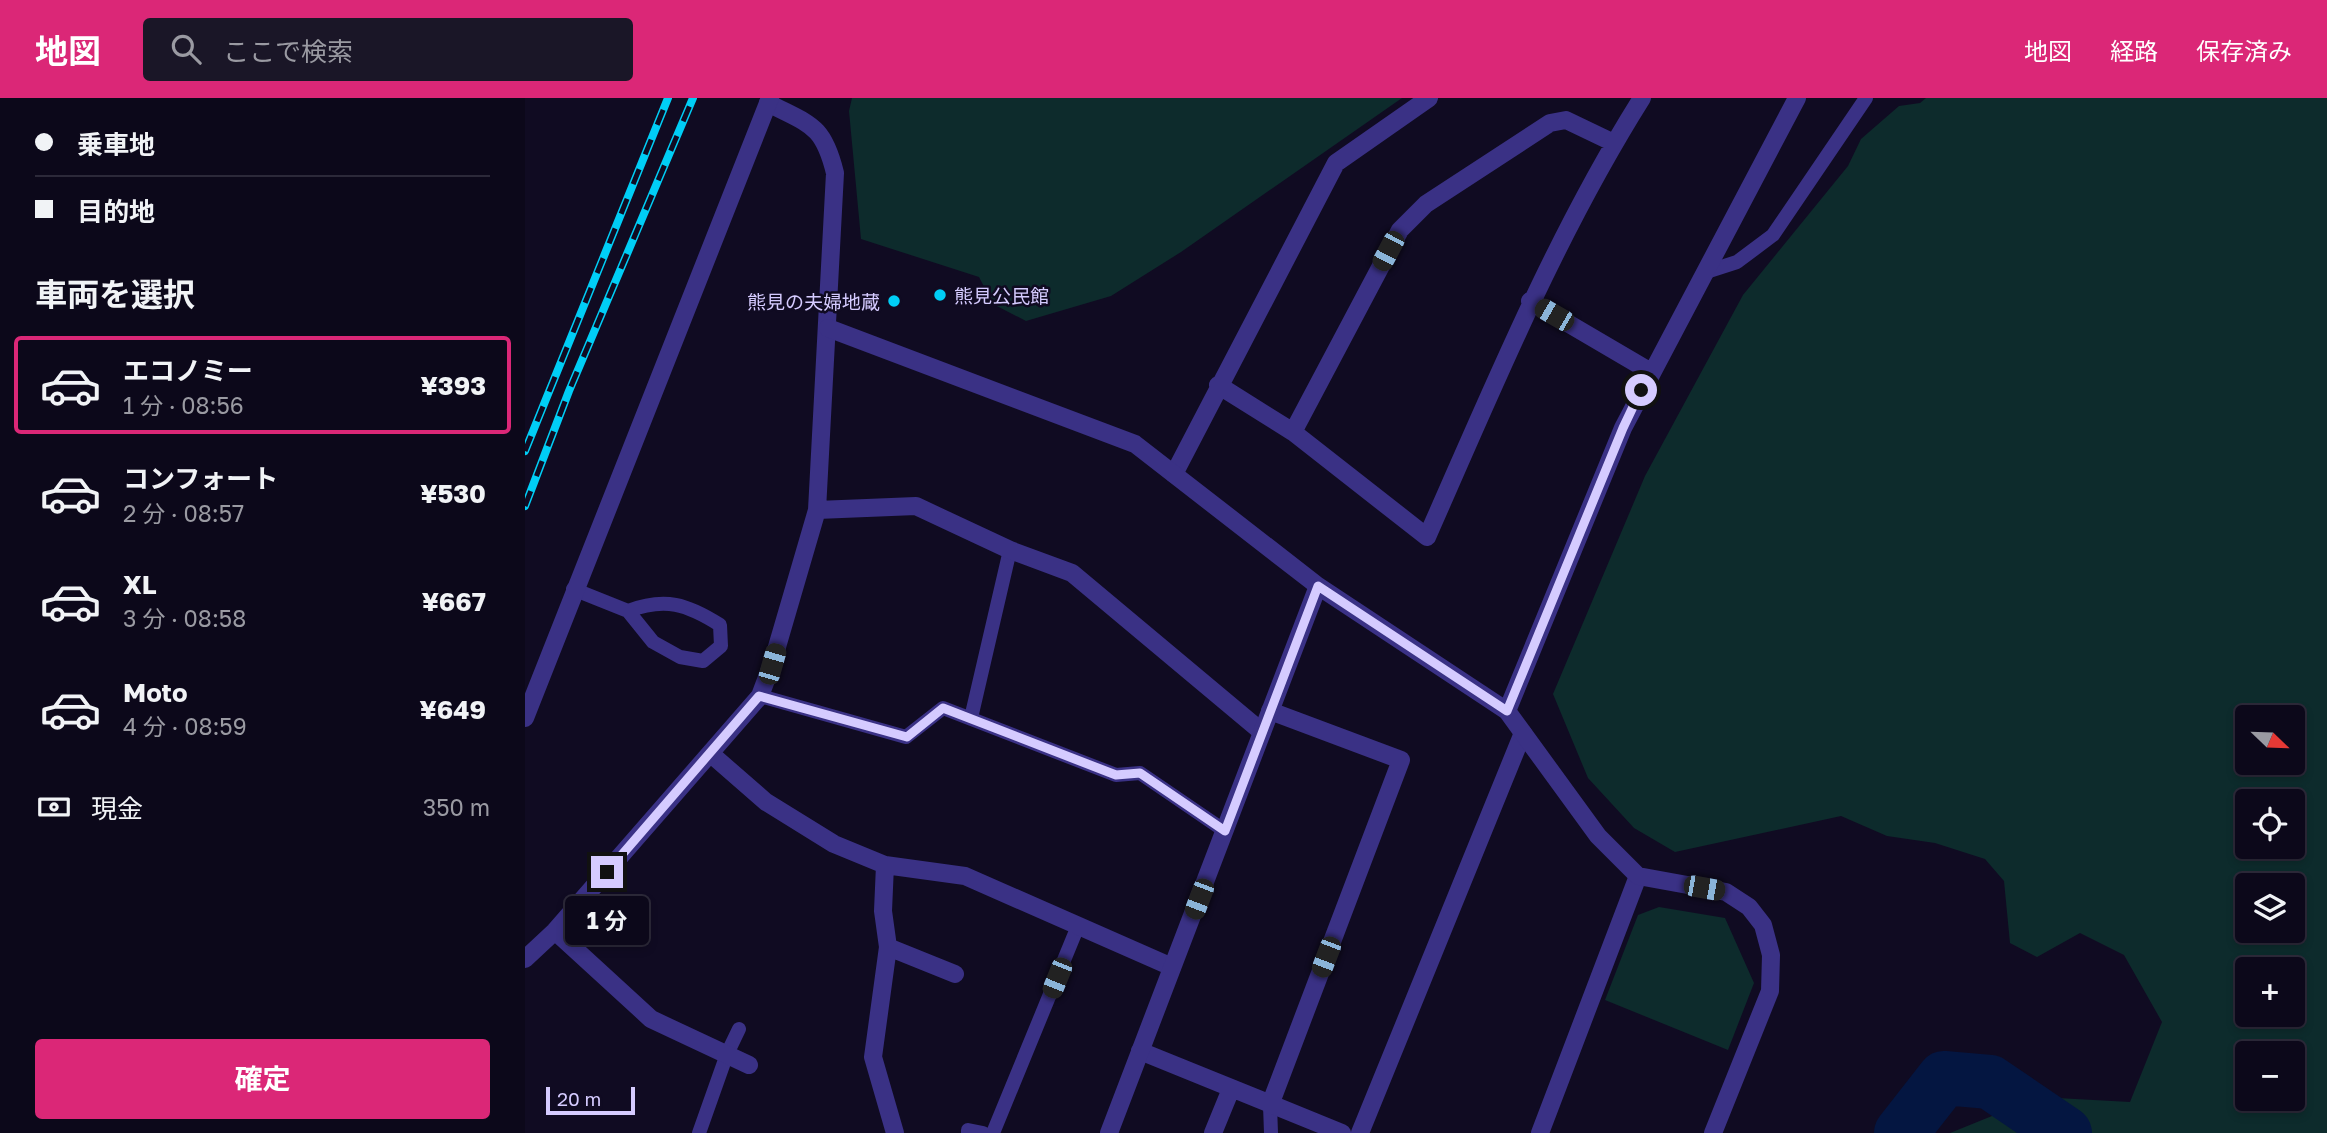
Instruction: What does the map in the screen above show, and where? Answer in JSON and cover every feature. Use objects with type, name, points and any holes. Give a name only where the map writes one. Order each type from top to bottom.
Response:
[{"type":"street","points":[[1174,474],[1336,163],[1429,98]]},
{"type":"street","points":[[1218,385],[1293,432],[1427,537],[1530,301],[1614,143],[1642,98]]},
{"type":"street","points":[[1507,711],[1623,428],[1797,98]]},
{"type":"street","points":[[525,718],[573,589],[769,101],[813,126],[827,143],[835,173],[817,510],[759,696],[555,932],[525,959]]},
{"type":"street","points":[[1293,432],[1400,230],[1426,204],[1550,123],[1566,120],[1614,143]]},
{"type":"street","points":[[1530,301],[1651,372]]},
{"type":"street","points":[[828,328],[1135,444],[1318,586],[1507,711],[1598,836],[1638,876],[1726,892],[1749,907],[1763,925],[1771,955],[1770,990],[1713,1133]]},
{"type":"street","points":[[817,510],[916,506],[1010,550],[1072,573],[1262,732]]},
{"type":"street","points":[[1109,1133],[1318,586]]},
{"type":"street","points":[[1270,711],[1401,760],[1270,1105]]},
{"type":"street","points":[[1360,1133],[1523,733]]},
{"type":"street","points":[[711,754],[766,802],[834,844],[885,865],[965,876],[1172,967]]},
{"type":"street","points":[[885,865],[883,911],[888,947],[873,1057],[895,1133]]},
{"type":"street","points":[[1539,1133],[1638,876]]},
{"type":"street","points":[[555,932],[651,1019],[749,1065]]},
{"type":"street","points":[[888,947],[955,974]]},
{"type":"street","points":[[1140,1051],[1342,1133]]},
{"type":"street","points":[[1213,1133],[1231,1089]]},
{"type":"lane","points":[[1706,272],[1737,262],[1773,234],[1866,98]]},
{"type":"lane","points":[[971,718],[1010,550]]},
{"type":"lane","points":[[573,589],[628,611],[653,642],[680,657],[703,661],[721,646],[720,625],[694,608],[652,602],[628,611]]},
{"type":"lane","points":[[759,696],[907,737],[943,708],[1116,775],[1140,773],[1225,831]]},
{"type":"lane","points":[[993,1133],[1078,926]]},
{"type":"lane","points":[[699,1133],[727,1054],[739,1029]]},
{"type":"lane","points":[[1270,1105],[1271,1133]]},
{"type":"lane","points":[[968,1133],[968,1130],[983,1133]]},
{"type":"green space","points":[[852,98],[1402,98],[1181,252],[1111,296],[1026,321],[993,304],[979,277],[861,239],[849,111]]},
{"type":"green space","points":[[1926,98],[2327,98],[2327,1133],[1950,1133],[2039,1097],[2130,1102],[2162,1022],[2124,955],[2080,933],[2037,957],[2010,943],[2004,881],[1985,859],[1935,843],[1887,836],[1841,816],[1675,852],[1634,828],[1588,778],[1553,694],[1645,476],[1743,295],[1848,166],[1861,139],[1899,106],[1920,103]]},
{"type":"green space","points":[[1659,907],[1725,918],[1754,983],[1728,1050],[1605,1000],[1638,915]]},
{"type":"waterway","points":[[1901,1133],[1944,1078],[1990,1082],[2065,1133]]},
{"type":"railway","points":[[525,451],[668,98]]},
{"type":"railway","points":[[525,506],[569,391],[693,98]]},
{"type":"place","name":"熊見公民館","points":[[940,295]]},
{"type":"place","name":"熊見の夫婦地蔵","points":[[894,301]]},
{"type":"route","points":[[607,872],[759,696],[907,737],[943,708],[1116,775],[1140,773],[1225,831],[1318,586],[1507,711],[1641,390]]}]
